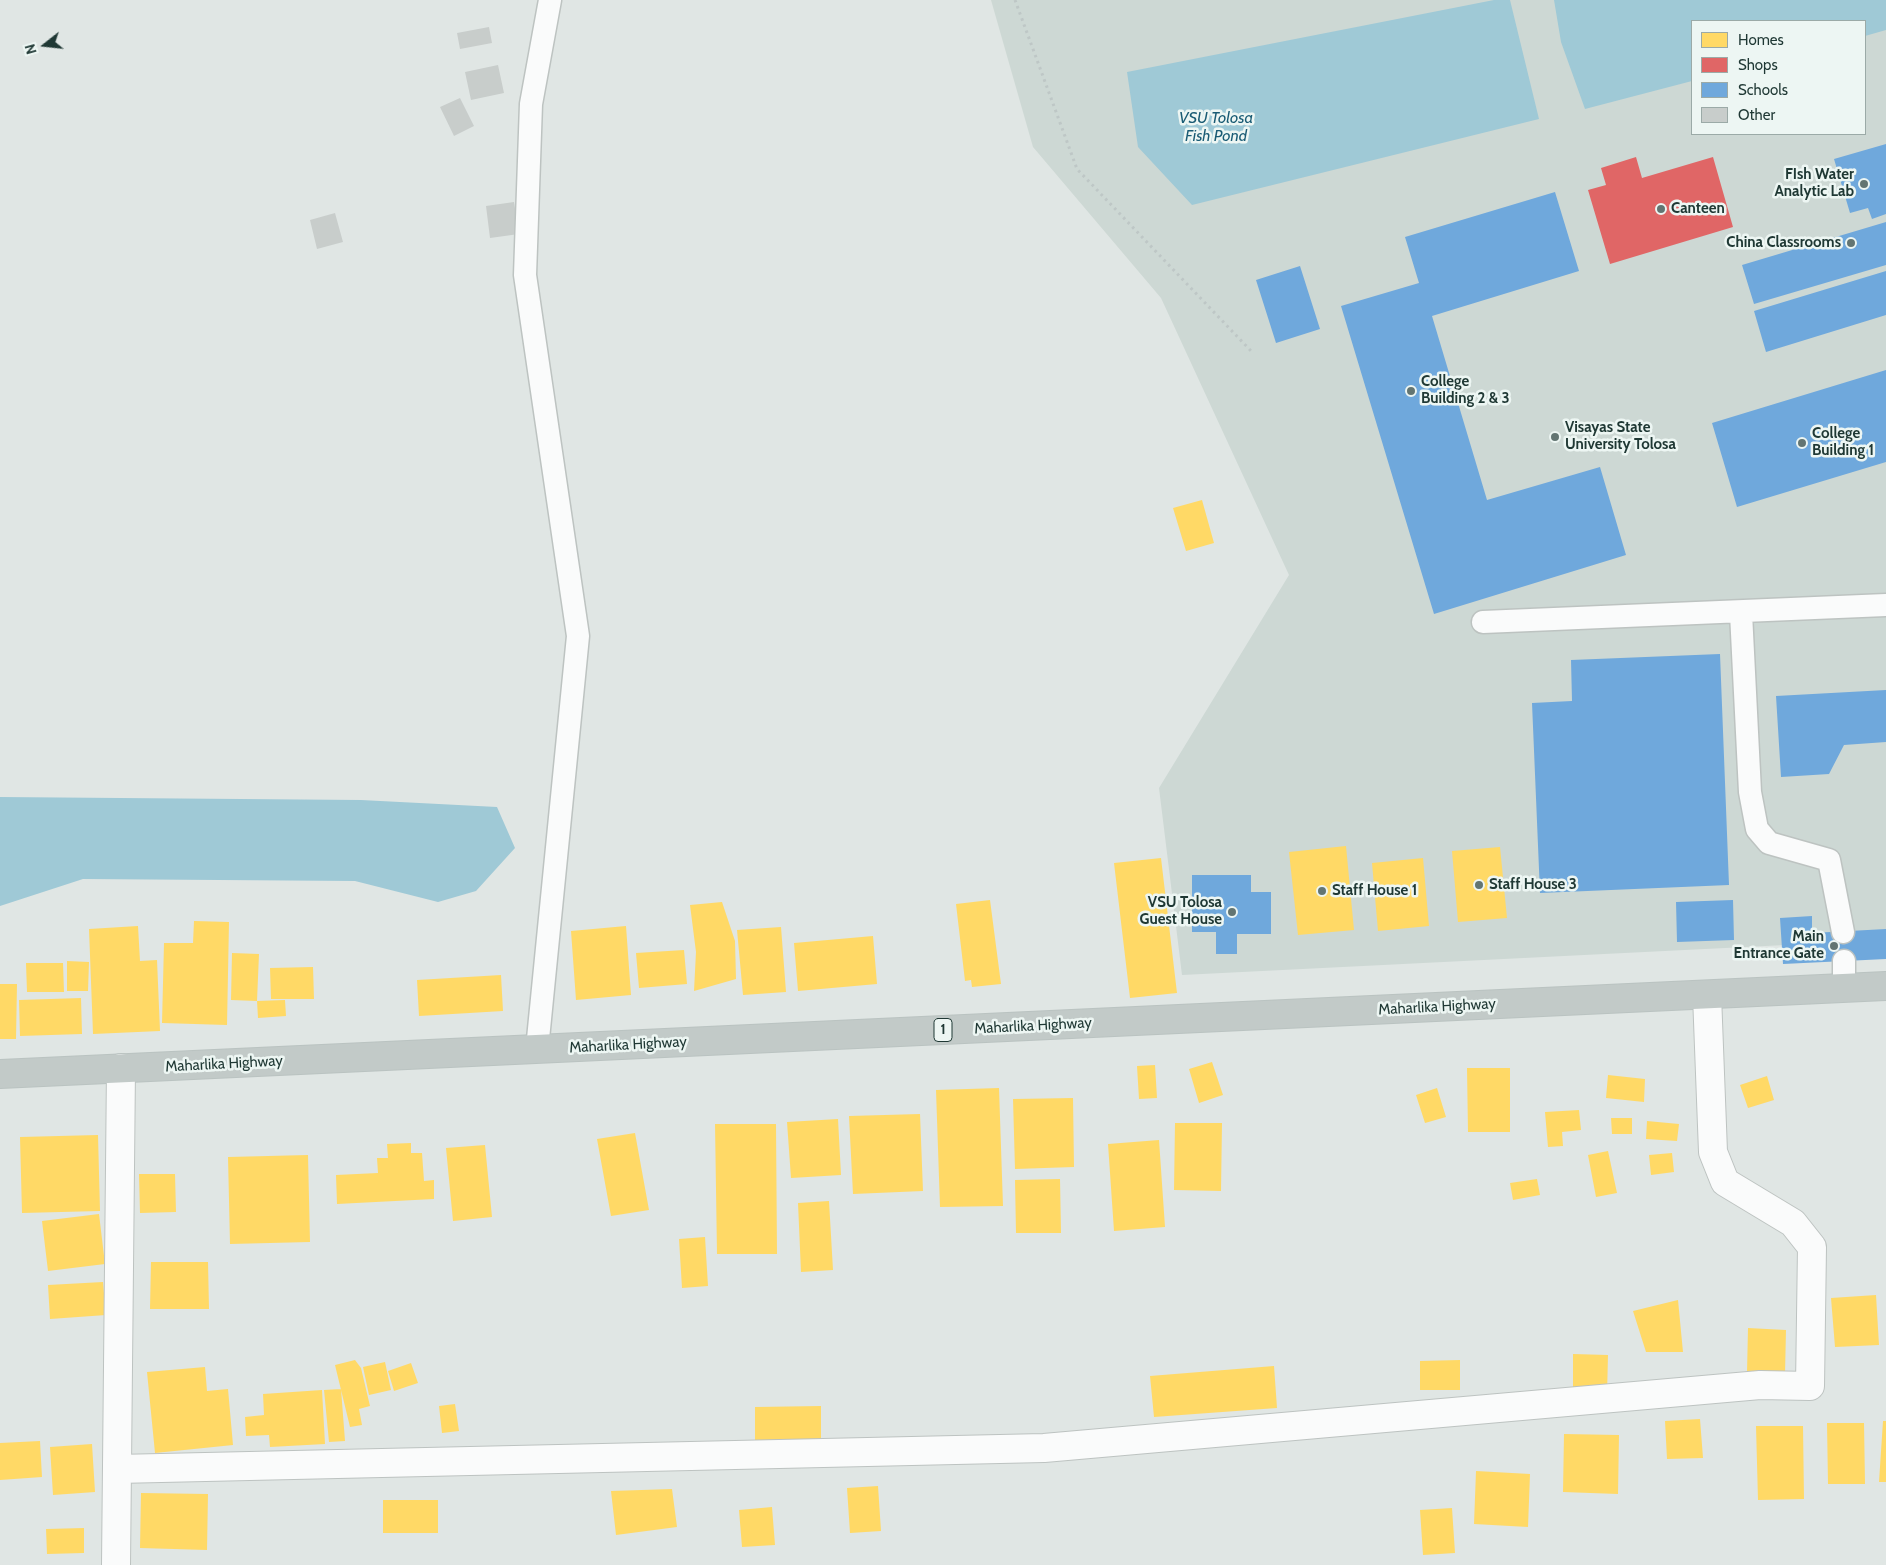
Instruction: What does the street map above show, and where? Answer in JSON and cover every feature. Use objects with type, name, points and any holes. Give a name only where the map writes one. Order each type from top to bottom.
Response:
[{"type":"highway","name":"Maharlika Highway","points":[[0,1074],[1886,986]]},
{"type":"street","points":[[117,1469],[1044,1448],[1760,1385],[1810,1386],[1812,1247],[1793,1223],[1725,1182],[1713,1152],[1707,994]]},
{"type":"street","points":[[116,1565],[121,1068]]},
{"type":"lane","points":[[537,1049],[578,636],[524,275],[530,104],[550,0]]},
{"type":"lane","points":[[1483,622],[1741,613],[1886,605]]},
{"type":"lane","points":[[1741,613],[1750,792],[1757,829],[1769,843],[1828,860],[1843,932]]},
{"type":"lane","points":[[1844,961],[1844,988]]},
{"type":"path","points":[[1015,0],[1077,169],[1253,354]]},
{"type":"shaded area","name":"Visayas State University Tolosa","points":[[991,0],[1886,0],[1886,940],[1182,975],[1159,788],[1289,575],[1161,298],[1033,147]]},
{"type":"water","name":"VSU Tolosa Fish Pond","points":[[1494,0],[1510,0],[1539,119],[1192,205],[1138,147],[1127,72]]},
{"type":"water","points":[[1554,0],[1886,0],[1886,30],[1866,36],[1866,20],[1691,20],[1691,81],[1585,109],[1561,42]]},
{"type":"water","points":[[0,797],[361,800],[497,807],[515,848],[476,891],[438,902],[355,881],[83,879],[0,906]]},
{"type":"building: Homes","points":[[1202,500],[1214,543],[1186,551],[1173,508]]},
{"type":"building: Homes","name":"Staff House 1","points":[[1346,846],[1354,930],[1298,935],[1289,852]]},
{"type":"building: Homes","name":"Staff House 3","points":[[1500,847],[1507,918],[1458,922],[1452,851]]},
{"type":"building: Homes","points":[[1161,858],[1177,993],[1130,998],[1114,863]]},
{"type":"building: Homes","points":[[1423,858],[1429,926],[1378,931],[1372,863]]},
{"type":"building: Homes","points":[[990,900],[1001,984],[972,987],[971,980],[965,981],[956,904]]},
{"type":"building: Homes","points":[[722,902],[735,941],[736,979],[694,991],[696,952],[690,905]]},
{"type":"building: Homes","points":[[194,921],[229,922],[227,1025],[162,1023],[164,943],[193,943]]},
{"type":"building: Homes","points":[[138,926],[140,961],[157,960],[160,1031],[93,1034],[89,929]]},
{"type":"building: Homes","points":[[626,926],[631,995],[576,1000],[571,931]]},
{"type":"building: Homes","points":[[781,927],[786,992],[743,995],[737,930]]},
{"type":"building: Homes","points":[[873,936],[877,984],[798,991],[794,943]]},
{"type":"building: Homes","points":[[684,950],[687,984],[639,988],[636,953]]},
{"type":"building: Homes","points":[[232,953],[259,954],[257,1001],[231,1000]]},
{"type":"building: Homes","points":[[67,961],[89,962],[88,991],[67,991]]},
{"type":"building: Homes","points":[[26,963],[63,963],[64,992],[27,992]]},
{"type":"building: Homes","points":[[313,967],[314,999],[271,999],[270,968]]},
{"type":"building: Homes","points":[[501,975],[503,1011],[419,1016],[417,980]]},
{"type":"building: Homes","points":[[0,984],[17,984],[16,1039],[0,1039]]},
{"type":"building: Homes","points":[[81,998],[82,1034],[20,1036],[19,1000]]},
{"type":"building: Homes","points":[[285,1000],[286,1016],[258,1018],[257,1001]]},
{"type":"building: Homes","points":[[1212,1062],[1223,1095],[1199,1103],[1189,1069]]},
{"type":"building: Homes","points":[[1155,1065],[1157,1098],[1139,1099],[1137,1066]]},
{"type":"building: Homes","points":[[1467,1068],[1510,1068],[1510,1132],[1468,1132]]},
{"type":"building: Homes","points":[[1608,1075],[1645,1079],[1644,1102],[1606,1098]]},
{"type":"building: Homes","points":[[1767,1076],[1774,1100],[1748,1108],[1740,1085]]},
{"type":"building: Homes","points":[[999,1088],[1003,1206],[940,1207],[936,1090]]},
{"type":"building: Homes","points":[[1437,1088],[1446,1117],[1425,1123],[1416,1095]]},
{"type":"building: Homes","points":[[1073,1098],[1074,1167],[1015,1169],[1013,1099]]},
{"type":"building: Homes","points":[[1579,1110],[1581,1130],[1562,1132],[1563,1146],[1548,1147],[1545,1112]]},
{"type":"building: Homes","points":[[920,1114],[923,1191],[853,1194],[849,1116]]},
{"type":"building: Homes","points":[[1611,1118],[1632,1118],[1632,1134],[1612,1134]]},
{"type":"building: Homes","points":[[838,1119],[841,1175],[791,1178],[787,1122]]},
{"type":"building: Homes","points":[[1647,1121],[1679,1124],[1677,1141],[1646,1139]]},
{"type":"building: Homes","points":[[1175,1123],[1222,1123],[1221,1191],[1174,1190]]},
{"type":"building: Homes","points":[[715,1124],[776,1124],[777,1254],[717,1254]]},
{"type":"building: Homes","points":[[635,1133],[649,1210],[611,1216],[597,1139]]},
{"type":"building: Homes","points":[[98,1135],[100,1211],[22,1213],[20,1137]]},
{"type":"building: Homes","points":[[1159,1140],[1165,1227],[1114,1231],[1108,1144]]},
{"type":"building: Homes","points":[[411,1143],[411,1153],[422,1153],[424,1181],[434,1180],[434,1199],[337,1204],[336,1175],[378,1173],[377,1158],[388,1158],[387,1144]]},
{"type":"building: Homes","points":[[485,1145],[492,1217],[453,1221],[446,1148]]},
{"type":"building: Homes","points":[[1608,1151],[1617,1193],[1596,1197],[1588,1155]]},
{"type":"building: Homes","points":[[1672,1153],[1674,1172],[1651,1175],[1649,1155]]},
{"type":"building: Homes","points":[[308,1155],[310,1242],[230,1244],[228,1157]]},
{"type":"building: Homes","points":[[139,1174],[175,1174],[176,1212],[140,1213]]},
{"type":"building: Homes","points":[[1060,1179],[1061,1233],[1016,1233],[1015,1180]]},
{"type":"building: Homes","points":[[1537,1179],[1540,1195],[1513,1200],[1510,1183]]},
{"type":"building: Homes","points":[[829,1201],[833,1270],[801,1272],[798,1203]]},
{"type":"building: Homes","points":[[99,1214],[105,1264],[48,1271],[42,1221]]},
{"type":"building: Homes","points":[[705,1237],[708,1286],[682,1288],[679,1239]]},
{"type":"building: Homes","points":[[151,1262],[208,1262],[209,1309],[150,1309]]},
{"type":"building: Homes","points":[[103,1282],[106,1315],[50,1319],[48,1285]]},
{"type":"building: Homes","points":[[1876,1295],[1879,1345],[1835,1347],[1831,1298]]},
{"type":"building: Homes","points":[[1678,1300],[1683,1352],[1646,1352],[1633,1311]]},
{"type":"building: Homes","points":[[1748,1328],[1786,1330],[1785,1374],[1747,1373]]},
{"type":"building: Homes","points":[[1573,1354],[1608,1355],[1607,1395],[1573,1394]]},
{"type":"building: Homes","points":[[355,1360],[361,1368],[370,1406],[359,1409],[362,1425],[350,1427],[335,1365]]},
{"type":"building: Homes","points":[[1460,1360],[1460,1390],[1420,1390],[1420,1361]]},
{"type":"building: Homes","points":[[385,1362],[391,1390],[369,1395],[363,1367]]},
{"type":"building: Homes","points":[[411,1363],[418,1383],[394,1391],[388,1371]]},
{"type":"building: Homes","points":[[1274,1366],[1277,1408],[1154,1417],[1150,1376]]},
{"type":"building: Homes","points":[[205,1367],[207,1391],[228,1389],[233,1445],[155,1453],[147,1372]]},
{"type":"building: Homes","points":[[341,1389],[345,1441],[329,1442],[324,1390]]},
{"type":"building: Homes","points":[[322,1390],[325,1444],[270,1447],[269,1435],[246,1436],[245,1417],[264,1415],[263,1394]]},
{"type":"building: Homes","points":[[455,1404],[459,1431],[442,1433],[439,1406]]},
{"type":"building: Homes","points":[[821,1406],[821,1440],[755,1440],[755,1407]]},
{"type":"building: Homes","points":[[1700,1419],[1703,1458],[1667,1459],[1665,1421]]},
{"type":"building: Homes","points":[[1883,1421],[1886,1421],[1886,1482],[1879,1482]]},
{"type":"building: Homes","points":[[1827,1423],[1864,1423],[1865,1484],[1828,1484]]},
{"type":"building: Homes","points":[[1756,1426],[1803,1426],[1804,1499],[1758,1500]]},
{"type":"building: Homes","points":[[1564,1434],[1619,1435],[1618,1494],[1563,1492]]},
{"type":"building: Homes","points":[[40,1441],[42,1477],[0,1480],[0,1443]]},
{"type":"building: Homes","points":[[92,1444],[95,1492],[53,1495],[50,1447]]},
{"type":"building: Homes","points":[[1476,1471],[1530,1474],[1528,1527],[1474,1524]]},
{"type":"building: Homes","points":[[878,1486],[881,1531],[850,1533],[847,1488]]},
{"type":"building: Homes","points":[[672,1489],[677,1527],[616,1535],[611,1491]]},
{"type":"building: Homes","points":[[141,1493],[208,1494],[207,1550],[140,1548]]},
{"type":"building: Homes","points":[[383,1500],[438,1500],[438,1533],[383,1533]]},
{"type":"building: Homes","points":[[772,1507],[775,1545],[742,1547],[739,1510]]},
{"type":"building: Homes","points":[[1452,1508],[1455,1553],[1423,1555],[1420,1510]]},
{"type":"building: Homes","points":[[84,1528],[84,1553],[47,1554],[46,1529]]},
{"type":"building: Shops","name":"Canteen","points":[[1636,157],[1642,178],[1713,157],[1733,227],[1610,264],[1588,190],[1606,185],[1601,168]]},
{"type":"building: Schools","name":"FIsh Water Analytic Lab","points":[[1886,144],[1886,214],[1872,219],[1868,208],[1850,213],[1834,159]]},
{"type":"building: Schools","name":"College Building 2 & 3","points":[[1555,192],[1579,271],[1432,316],[1487,500],[1600,467],[1626,555],[1434,614],[1341,306],[1419,283],[1405,237]]},
{"type":"building: Schools","name":"China Classrooms","points":[[1886,222],[1886,265],[1754,304],[1742,265]]},
{"type":"building: Schools","points":[[1300,266],[1320,329],[1276,343],[1256,280]]},
{"type":"building: Schools","name":"China Classrooms","points":[[1886,271],[1886,315],[1766,352],[1754,311]]},
{"type":"building: Schools","name":"College Building 1","points":[[1886,370],[1886,462],[1737,507],[1712,423]]},
{"type":"building: Schools","points":[[1720,654],[1729,885],[1540,893],[1532,703],[1572,701],[1571,660]]},
{"type":"building: Schools","points":[[1886,690],[1886,742],[1844,745],[1829,774],[1781,777],[1776,696]]},
{"type":"building: Schools","name":"VSU Tolosa Guest House","points":[[1192,875],[1251,875],[1251,892],[1271,892],[1271,934],[1237,934],[1237,954],[1216,954],[1216,932],[1192,932]]},
{"type":"building: Schools","points":[[1733,900],[1734,940],[1677,942],[1676,902]]},
{"type":"building: Schools","name":"Main Entrance Gate","points":[[1812,916],[1812,933],[1886,929],[1886,959],[1783,964],[1780,918]]},
{"type":"building: Other","points":[[489,27],[492,43],[460,49],[457,33]]},
{"type":"building: Other","points":[[498,65],[504,93],[471,100],[465,72]]},
{"type":"building: Other","points":[[460,98],[474,126],[454,136],[440,107]]},
{"type":"building: Other","points":[[514,202],[519,234],[490,238],[486,206]]},
{"type":"building: Other","points":[[335,213],[343,242],[317,249],[310,220]]},
{"type":"place","name":"FIsh Water Analytic Lab","points":[[1864,184]]},
{"type":"place","name":"Canteen","points":[[1661,209]]},
{"type":"place","name":"China Classrooms","points":[[1851,243]]},
{"type":"place","name":"College Building 2 & 3","points":[[1411,391]]},
{"type":"place","name":"Visayas State University Tolosa","points":[[1555,437]]},
{"type":"place","name":"College Building 1","points":[[1802,443]]},
{"type":"place","name":"Staff House 3","points":[[1479,885]]},
{"type":"place","name":"Staff House 1","points":[[1322,891]]},
{"type":"place","name":"VSU Tolosa Guest House","points":[[1232,912]]},
{"type":"place","name":"Main Entrance Gate","points":[[1834,946]]}]
